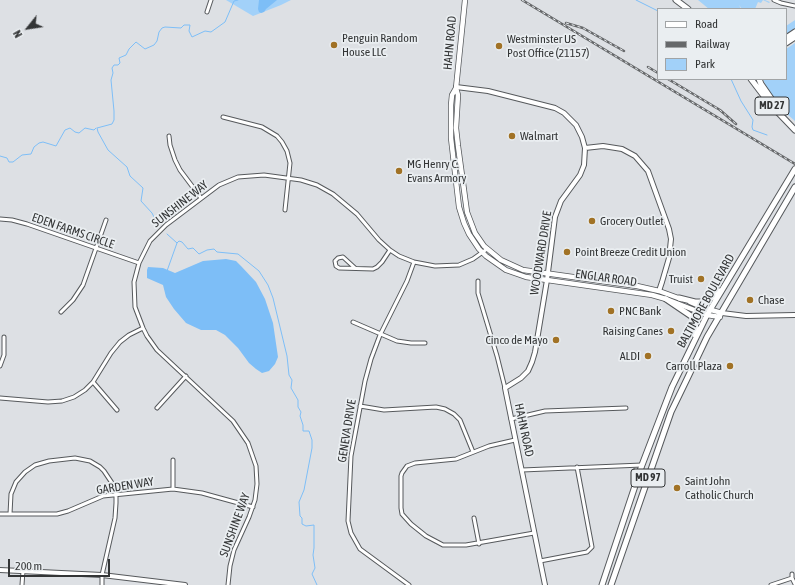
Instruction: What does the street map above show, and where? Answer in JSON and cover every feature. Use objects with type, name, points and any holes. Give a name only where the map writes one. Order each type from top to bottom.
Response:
[{"type":"main road","name":"HAHN ROAD","points":[[465,0],[456,87],[452,96],[451,105],[451,138],[459,207],[466,228],[472,240],[482,253]]},
{"type":"main road","points":[[676,0],[687,8]]},
{"type":"main road","name":"MD 27","points":[[752,80],[770,104],[795,130]]},
{"type":"main road","points":[[760,80],[764,89],[788,124]]},
{"type":"main road","name":"HAHN ROAD","points":[[456,87],[458,95],[456,128],[458,156],[467,212],[475,233],[487,249]]},
{"type":"main road","name":"BALTIMORE BOULEVARD","points":[[602,585],[642,465],[672,387],[707,315],[795,169]]},
{"type":"main road","name":"BALTIMORE BOULEVARD","points":[[611,585],[671,412],[702,346],[795,187]]},
{"type":"main road","name":"ENGLAR ROAD","points":[[487,249],[501,260],[523,270],[659,291],[721,315]]},
{"type":"main road","name":"ENGLAR ROAD","points":[[482,253],[495,264],[506,270],[526,277],[652,295],[707,315],[721,315]]},
{"type":"main road","points":[[679,298],[695,302],[707,302],[715,296],[729,280]]},
{"type":"main road","points":[[666,299],[694,318],[696,328],[693,344]]},
{"type":"street","points":[[207,12],[211,0]]},
{"type":"street","points":[[774,0],[795,6]]},
{"type":"street","name":"WOODWARD DRIVE","points":[[456,87],[488,91],[555,108],[564,113],[576,125],[582,137],[585,148],[584,165],[580,175],[561,201],[556,213],[547,280],[532,362],[528,371],[521,378],[505,388]]},
{"type":"street","points":[[223,117],[262,127],[277,136],[282,142],[289,158],[290,170],[285,210]]},
{"type":"street","points":[[169,136],[170,146],[180,170],[201,198]]},
{"type":"street","points":[[585,148],[603,146],[622,149],[636,156],[648,171],[669,229],[671,239],[669,258],[659,291]]},
{"type":"street","name":"SUNSHINE WAY","points":[[228,585],[230,566],[234,550],[253,507],[257,489],[257,475],[254,459],[248,443],[233,421],[157,350],[142,328],[134,299],[134,282],[139,264],[146,248],[159,230],[219,185],[238,177],[264,175],[288,177],[317,185],[340,198],[390,250],[399,256],[414,262],[435,266],[454,266],[469,261],[487,249]]},
{"type":"street","name":"EDEN FARMS CIRCLE","points":[[0,219],[12,220],[27,224],[139,264]]},
{"type":"street","points":[[61,312],[74,300],[83,285],[106,220]]},
{"type":"street","points":[[355,268],[343,257],[338,258],[335,261],[336,266],[339,268],[373,269],[382,262],[390,250]]},
{"type":"street","name":"GENEVA DRIVE","points":[[409,585],[360,549],[354,541],[350,530],[349,503],[351,456],[360,406],[370,364],[380,335],[407,281],[414,262]]},
{"type":"street","name":"HAHN ROAD","points":[[478,281],[478,293],[505,388],[545,585]]},
{"type":"street","name":"ENGLAR ROAD","points":[[721,315],[767,317],[795,315]]},
{"type":"street","points":[[353,322],[380,335],[404,342],[425,343]]},
{"type":"street","points":[[0,398],[48,402],[62,401],[80,394],[93,382],[111,353],[120,342],[142,328]]},
{"type":"street","points":[[0,366],[5,350],[4,337]]},
{"type":"street","points":[[157,408],[186,376]]},
{"type":"street","points":[[93,382],[116,410]]},
{"type":"street","points":[[360,406],[384,410],[436,407],[445,409],[454,414],[460,420],[473,452]]},
{"type":"street","points":[[511,420],[545,411],[626,408]]},
{"type":"street","points":[[515,440],[489,446],[456,459],[415,463],[407,466],[401,476],[402,514],[411,524],[426,536],[438,543],[449,546],[466,546],[534,533]]},
{"type":"street","points":[[10,514],[11,494],[16,482],[28,469],[48,461],[75,458],[95,463],[110,478],[116,494],[115,518],[102,575],[102,585]]},
{"type":"street","points":[[173,460],[173,489]]},
{"type":"street","points":[[522,470],[642,465]]},
{"type":"street","points":[[540,561],[588,551],[592,547],[577,468]]},
{"type":"street","name":"GARDEN WAY","points":[[0,514],[57,514],[95,499],[116,494],[173,489],[202,493],[253,507]]},
{"type":"street","points":[[474,518],[479,544]]},
{"type":"street","points":[[0,570],[102,575],[185,585]]},
{"type":"street","points":[[22,585],[23,571]]},
{"type":"street","points":[[771,585],[792,576],[795,584]]},
{"type":"green space","points":[[226,0],[291,0],[253,16]]},
{"type":"green space","points":[[698,0],[763,0],[761,3],[758,2],[755,8],[741,8],[739,5],[740,8],[708,8]]},
{"type":"green space","points":[[795,20],[795,29],[787,33],[787,25]]},
{"type":"green space","points":[[795,43],[795,121],[779,107],[768,92],[763,80],[787,80],[787,48]]},
{"type":"shaded area","points":[[259,0],[277,0],[261,13],[258,9]]},
{"type":"shaded area","points":[[226,259],[236,261],[241,266],[256,282],[265,299],[273,323],[278,357],[275,364],[269,371],[262,373],[256,369],[225,335],[216,330],[201,330],[186,323],[166,297],[163,285],[147,278],[148,267],[163,268],[175,273],[203,261]]},
{"type":"waterway","points":[[156,221],[152,213],[141,201],[143,188],[130,176],[127,167],[108,150],[98,132],[97,128],[112,124],[114,120],[111,80],[113,73],[112,68],[114,65],[118,65],[120,63],[119,58],[126,55],[129,49],[136,42],[145,49],[154,45],[162,28],[181,28],[184,25],[190,25],[189,31],[192,37],[205,31],[211,32],[225,22],[234,1],[238,0]]},
{"type":"waterway","points":[[636,0],[657,10]]},
{"type":"waterway","points":[[731,80],[741,101],[753,120],[753,130],[767,135]]},
{"type":"waterway","points":[[0,156],[7,158],[9,162],[13,162],[22,155],[31,154],[34,147],[39,143],[43,142],[56,146],[65,130],[70,128],[79,133],[85,128],[94,130],[96,128]]},
{"type":"waterway","points":[[167,234],[177,243],[179,241],[182,242],[188,249],[193,248],[199,254],[207,250],[214,249],[217,252],[238,254],[259,271],[268,285],[273,298],[287,356],[289,375],[292,380],[291,388],[298,400],[298,407],[301,412],[300,416],[303,431],[309,431],[312,440],[312,448],[304,490],[299,502],[302,524],[306,526],[314,525],[313,555],[315,568],[312,574],[317,585]]},
{"type":"waterway","points":[[167,271],[177,243]]},
{"type":"railway","points":[[522,0],[795,164]]},
{"type":"railway","points":[[566,23],[583,28],[624,51]]},
{"type":"railway","points":[[648,67],[657,72]]},
{"type":"railway","points":[[670,80],[720,110],[736,124]]},
{"type":"place","name":"Penguin Random House LLC","points":[[334,45]]},
{"type":"place","name":"Westminster US Post Office (21157)","points":[[499,46]]},
{"type":"place","name":"Walmart","points":[[512,136]]},
{"type":"place","name":"MG Henry C. Evans Armory","points":[[399,171]]},
{"type":"place","name":"Grocery Outlet","points":[[592,221]]},
{"type":"place","name":"Point Breeze Credit Union","points":[[567,252]]},
{"type":"place","name":"Truist","points":[[701,279]]},
{"type":"place","name":"Chase","points":[[750,300]]},
{"type":"place","name":"PNC Bank","points":[[611,311]]},
{"type":"place","name":"Raising Canes","points":[[671,331]]},
{"type":"place","name":"Cinco de Mayo","points":[[556,340]]},
{"type":"place","name":"ALDI","points":[[648,356]]},
{"type":"place","name":"Carroll Plaza","points":[[730,366]]},
{"type":"place","name":"Saint John Catholic Church","points":[[677,488]]}]
